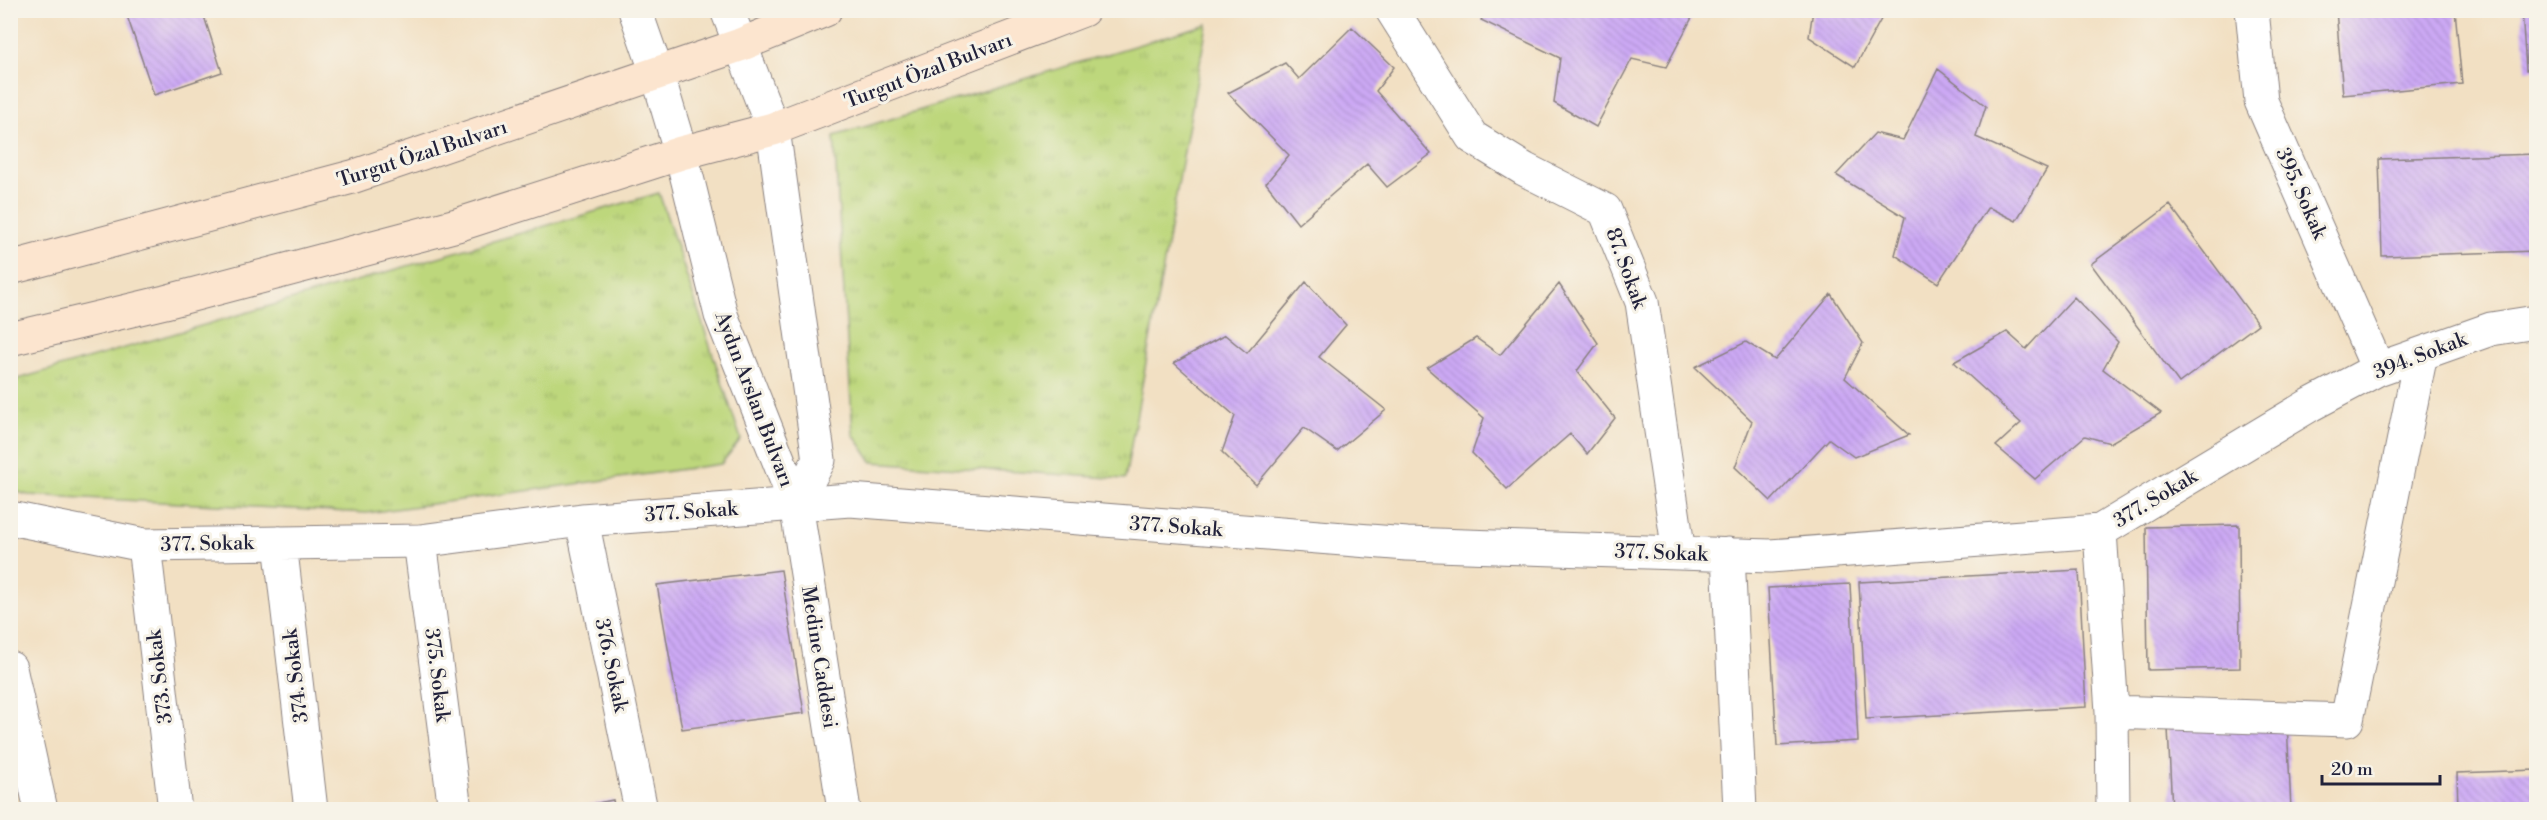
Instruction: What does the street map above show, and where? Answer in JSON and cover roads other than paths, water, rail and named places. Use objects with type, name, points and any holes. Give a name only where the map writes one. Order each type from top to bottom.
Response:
[{"type":"main road","name":"Turgut Özal Bulvarı","points":[[10,268],[352,177],[740,45],[825,10]]},
{"type":"main road","name":"Turgut Özal Bulvarı","points":[[681,153],[773,129],[1083,10]]},
{"type":"main road","points":[[10,339],[165,302],[458,225],[681,153]]},
{"type":"street","name":"Aydın Arslan Bulvarı","points":[[635,10],[681,153],[721,315],[796,504]]},
{"type":"street","name":"Aydın Arslan Bulvarı","points":[[727,10],[773,129],[819,460],[796,504]]},
{"type":"street","name":"87. Sokak","points":[[1392,10],[1473,137],[1524,168],[1605,210],[1642,302],[1679,553]]},
{"type":"street","name":"395. Sokak","points":[[2252,10],[2261,101],[2378,369]]},
{"type":"street","name":"394. Sokak","points":[[2310,405],[2378,369],[2491,329],[2536,322]]},
{"type":"street","points":[[2112,712],[2347,720],[2421,354]]},
{"type":"street","name":"377. Sokak","points":[[10,518],[144,545],[420,541],[582,520],[850,500],[1407,544],[1770,556],[2100,531],[2310,405]]},
{"type":"street","name":"Medine Caddesi","points":[[796,504],[844,810]]},
{"type":"street","name":"376. Sokak","points":[[582,520],[641,810]]},
{"type":"street","points":[[2100,531],[2112,712],[2113,810]]},
{"type":"street","name":"375. Sokak","points":[[420,541],[455,810]]},
{"type":"street","name":"374. Sokak","points":[[280,543],[311,810]]},
{"type":"street","name":"373. Sokak","points":[[144,545],[175,810]]},
{"type":"street","points":[[1728,554],[1740,810]]},
{"type":"street","points":[[10,668],[41,810]]}]
